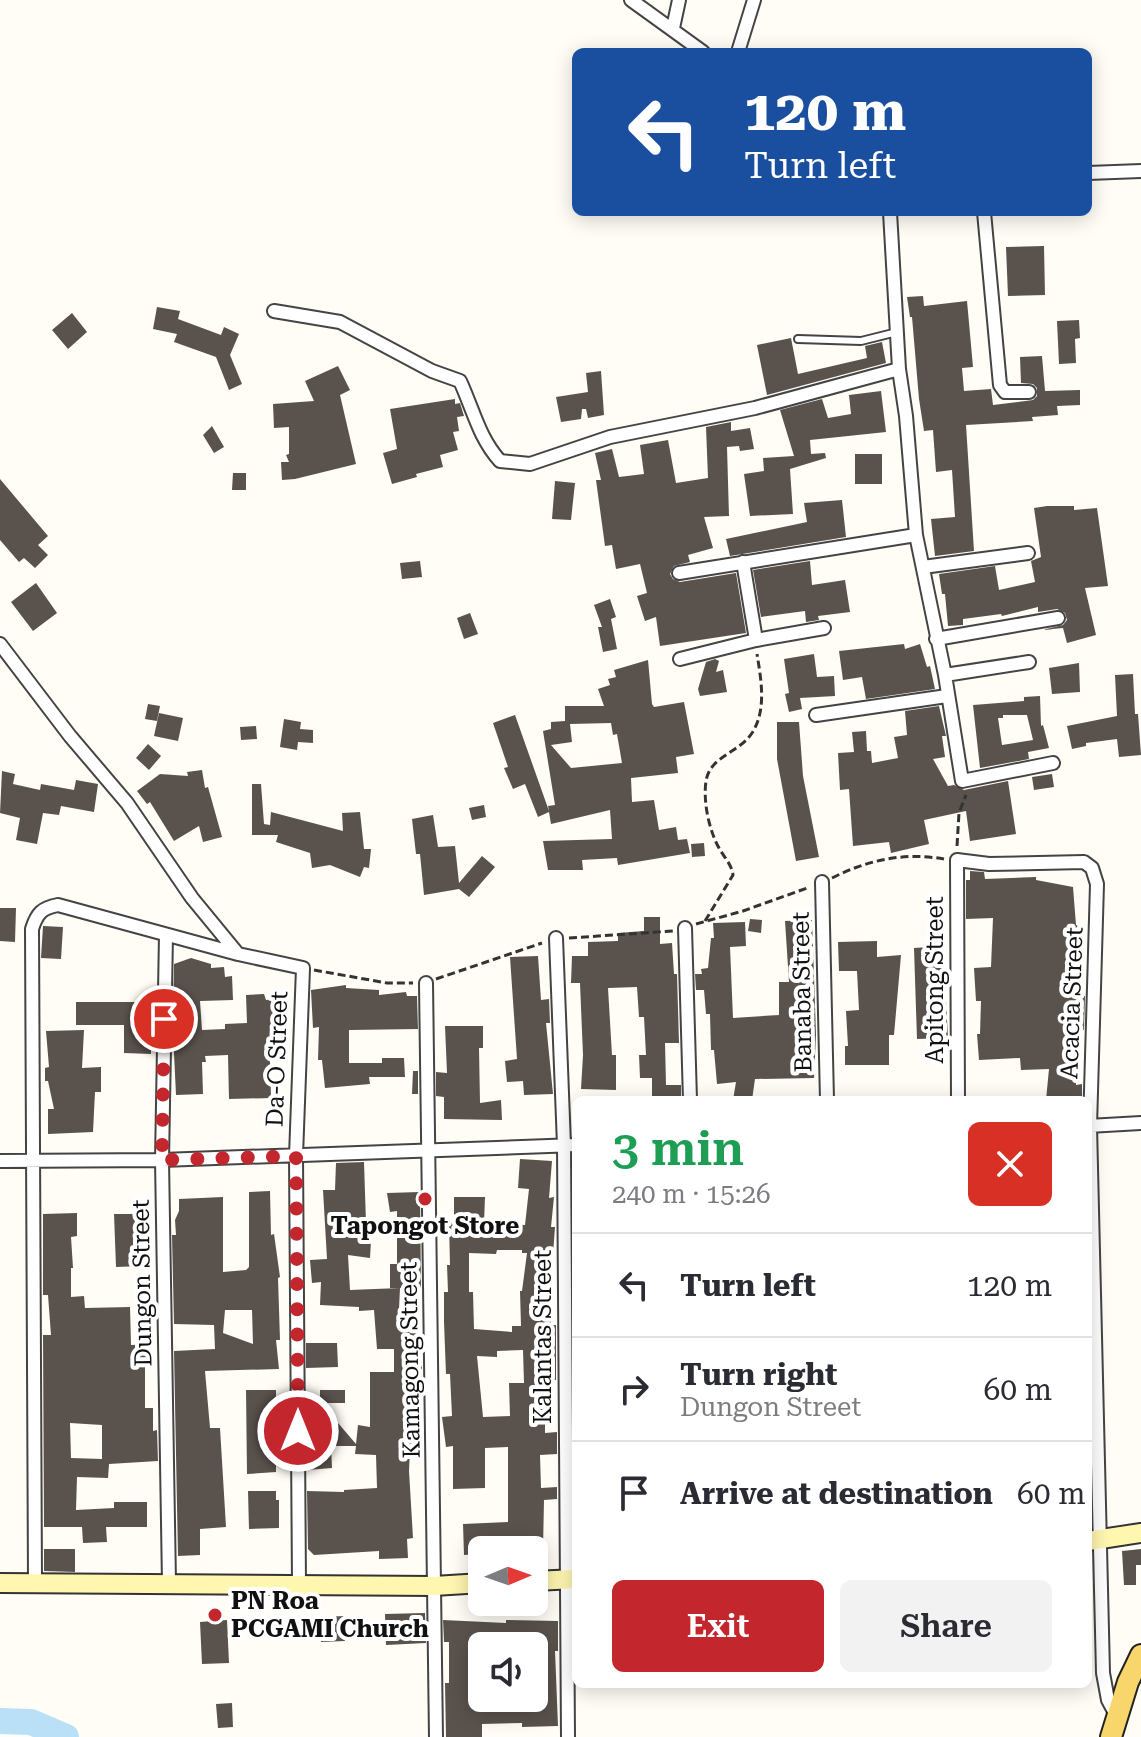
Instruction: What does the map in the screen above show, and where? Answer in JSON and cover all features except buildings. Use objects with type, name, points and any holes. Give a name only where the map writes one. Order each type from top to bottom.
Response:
[{"type":"main road","points":[[1111,1737],[1116,1715],[1141,1655]]},
{"type":"street","points":[[631,0],[698,48]]},
{"type":"street","points":[[673,28],[679,0]]},
{"type":"street","points":[[739,48],[754,0]]},
{"type":"street","points":[[1092,173],[1141,171]]},
{"type":"street","points":[[890,216],[899,369],[916,535],[945,675],[962,781],[1053,763]]},
{"type":"street","points":[[984,216],[1000,385],[1005,392],[1029,392]]},
{"type":"street","points":[[274,311],[340,322],[432,371],[460,381],[475,412],[481,437],[489,449],[500,461],[530,464],[610,437],[755,408],[899,369]]},
{"type":"street","points":[[679,573],[916,535]]},
{"type":"street","points":[[923,567],[1028,553]]},
{"type":"street","points":[[743,562],[756,640]]},
{"type":"street","points":[[936,639],[1058,618]]},
{"type":"street","points":[[680,659],[756,640],[824,628]]},
{"type":"street","points":[[0,644],[70,736],[127,803],[192,898],[238,954]]},
{"type":"street","points":[[945,675],[1029,662]]},
{"type":"street","points":[[816,715],[947,696]]},
{"type":"street","name":"Acacia Street","points":[[957,860],[989,864],[1076,860],[1092,868],[1097,884],[1090,1096]]},
{"type":"street","name":"Apitong Street","points":[[957,860],[958,1096]]},
{"type":"street","name":"Banaba Street","points":[[822,882],[827,1096]]},
{"type":"street","points":[[35,1582],[31,1161],[32,929],[37,914],[47,907],[71,907],[238,954],[303,968]]},
{"type":"street","points":[[685,928],[690,1096]]},
{"type":"street","name":"Dungon Street","points":[[166,935],[162,1160],[169,1583]]},
{"type":"street","name":"Kalantas Street","points":[[556,938],[570,1145],[571,1579],[568,1737]]},
{"type":"street","name":"Da-O Street","points":[[299,1584],[296,1156],[303,968]]},
{"type":"street","name":"Kamagong Street","points":[[426,983],[436,1737]]},
{"type":"street","points":[[1092,1126],[1141,1123]]},
{"type":"street","points":[[0,1161],[162,1160],[570,1145]]},
{"type":"street","name":"Acacia Street","points":[[1092,1436],[1093,1540],[1103,1673],[1108,1700],[1116,1715]]},
{"type":"street","points":[[1093,1540],[1141,1533]]},
{"type":"street","points":[[548,1580],[571,1579]]},
{"type":"street","points":[[0,1583],[468,1584]]},
{"type":"lane","points":[[798,339],[861,341],[897,332]]},
{"type":"path","points":[[705,921],[733,875],[709,820],[706,778],[714,764],[750,736],[757,723],[761,697],[756,640]]},
{"type":"path","points":[[303,968],[387,983],[426,983],[556,938],[592,939],[670,933],[743,911],[822,882],[859,864],[915,856],[957,860],[959,813],[966,791],[962,781]]},
{"type":"waterway","points":[[0,1721],[31,1722],[66,1737]]},
{"type":"place","name":"Tapongot Store","points":[[425,1199]]},
{"type":"place","name":"PN Roa PCGAMI Church","points":[[215,1615]]},
{"type":"route","points":[[164,1019],[162,1160],[296,1156],[298,1431]]}]
